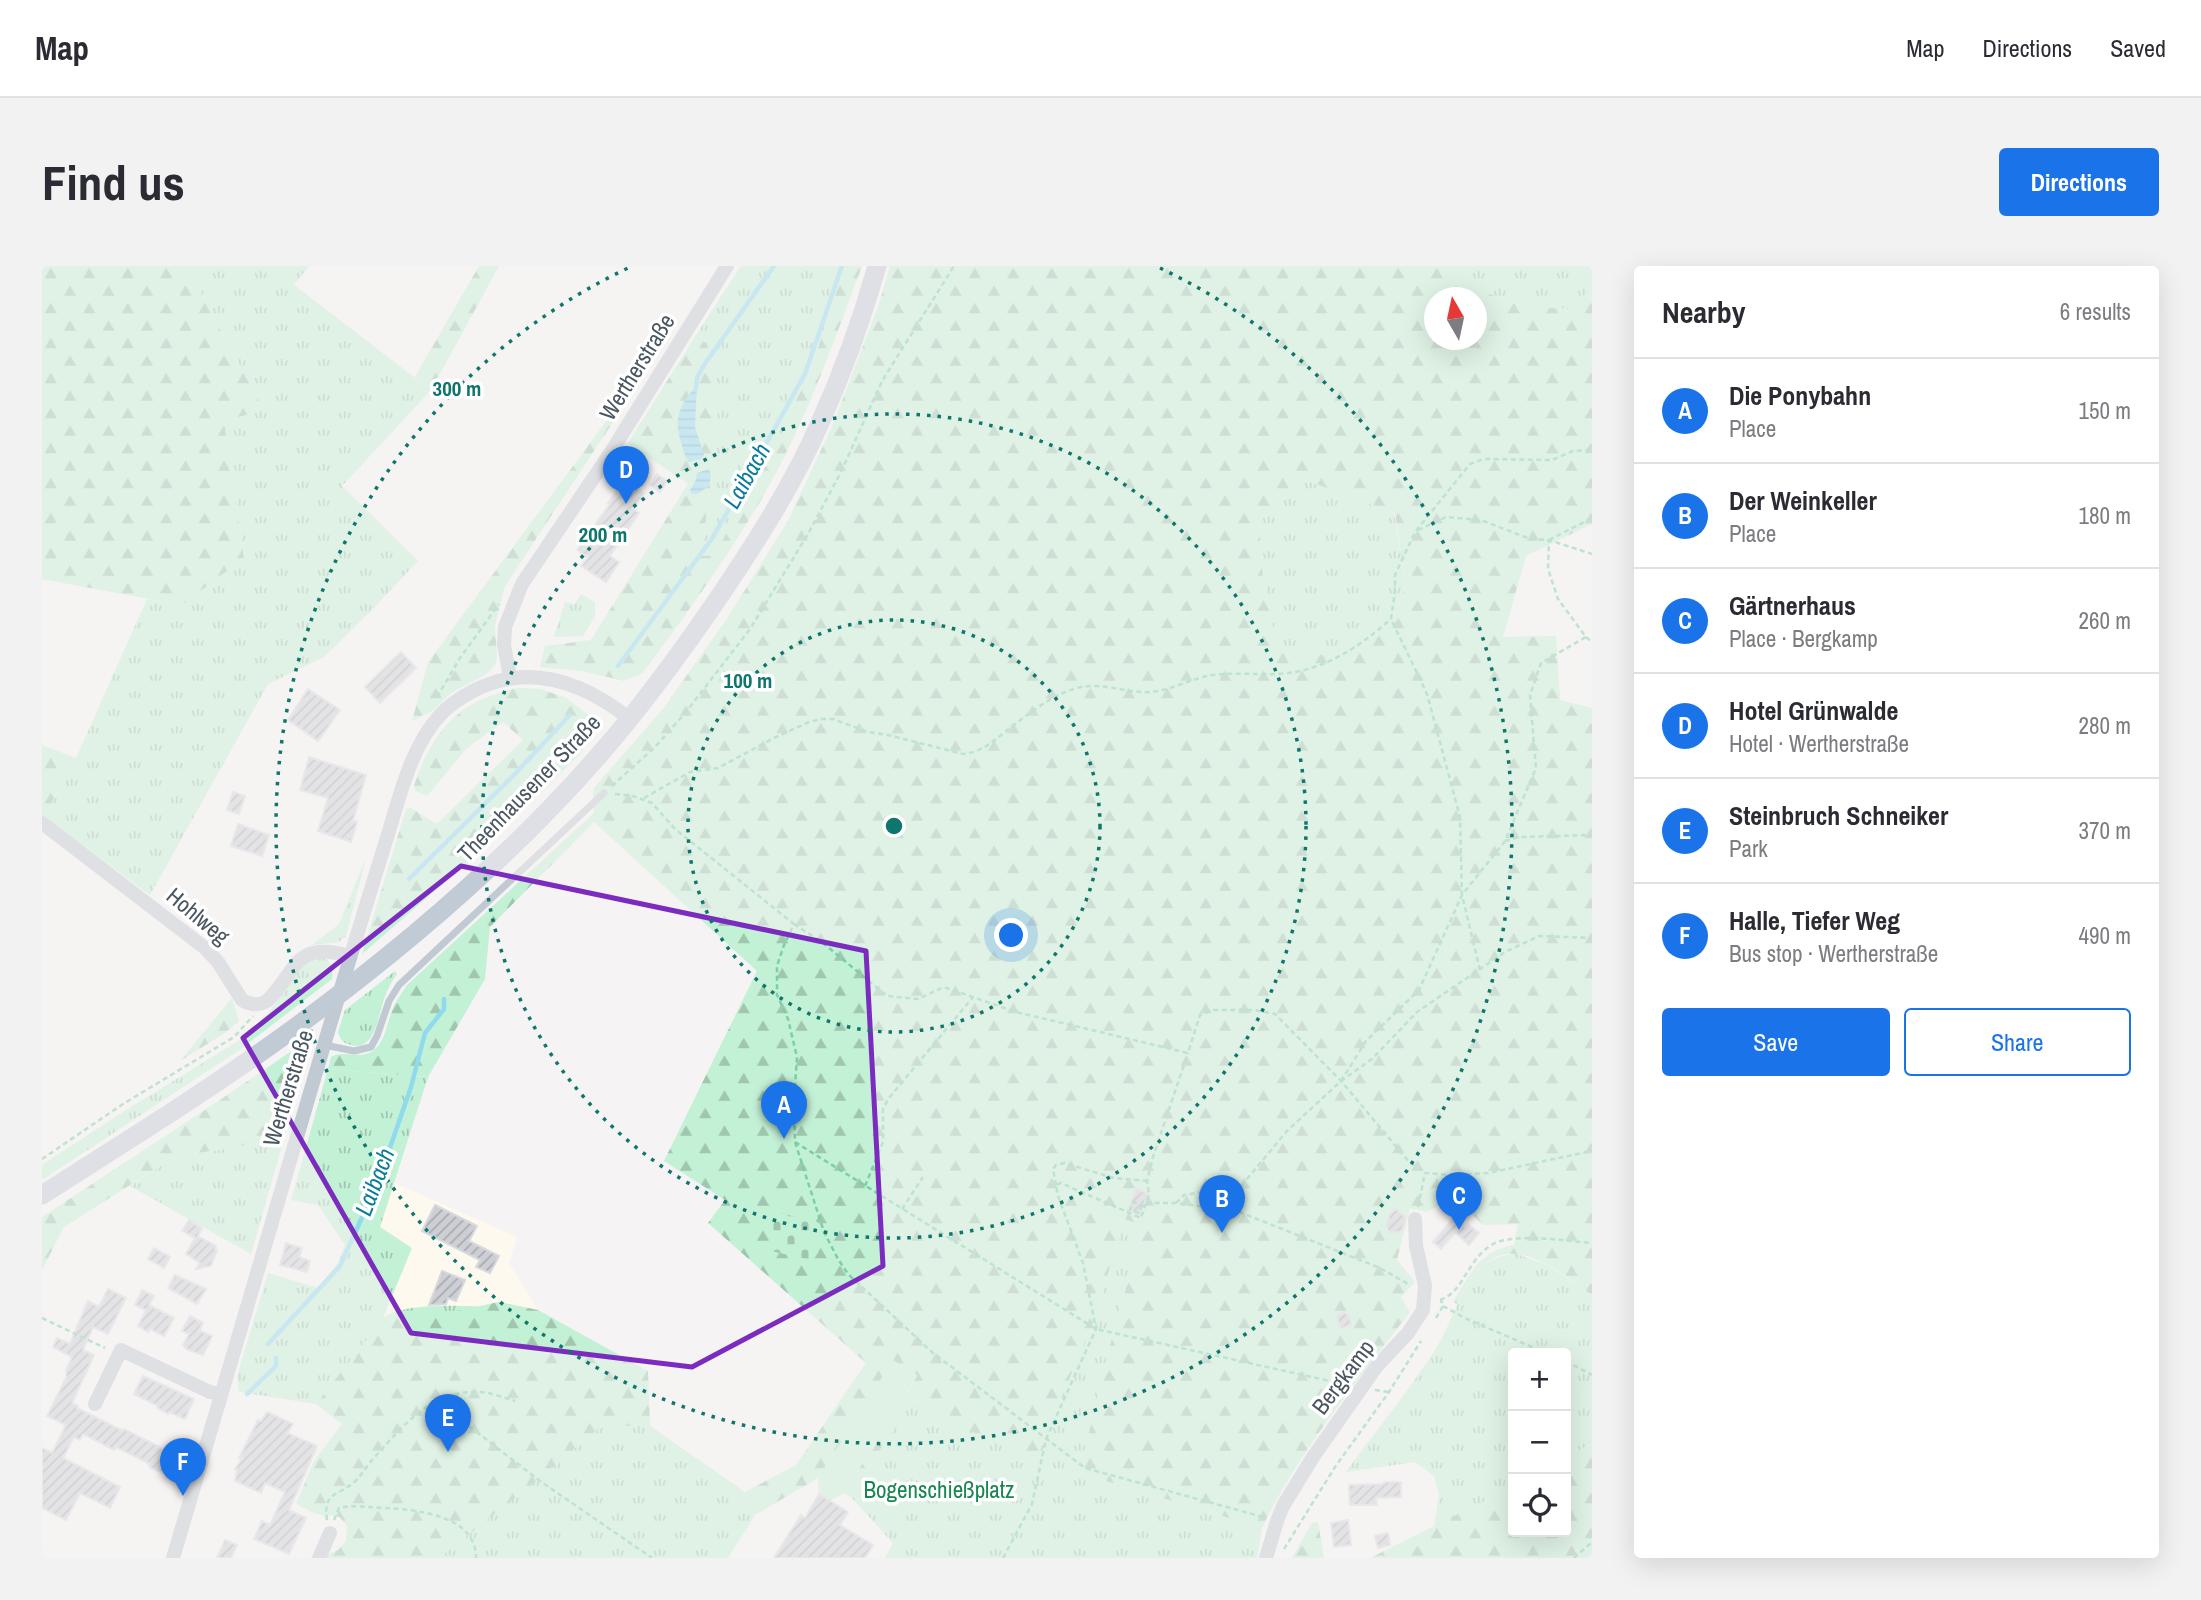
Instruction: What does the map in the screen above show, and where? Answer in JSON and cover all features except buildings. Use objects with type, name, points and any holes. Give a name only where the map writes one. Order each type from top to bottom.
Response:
[{"type":"main road","name":"Theenhausener Straße","points":[[42,1195],[200,1094],[290,1031],[391,953],[540,819],[630,719],[682,652],[740,566],[783,495],[820,424],[864,310],[877,266]]},
{"type":"street","name":"Wertherstraße","points":[[510,677],[504,645],[505,627],[522,584],[611,452],[727,266]]},
{"type":"street","name":"Wertherstraße","points":[[173,1558],[350,956],[407,773],[423,740],[442,713],[462,697],[510,677],[554,679],[574,685],[615,706],[630,719]]},
{"type":"street","name":"Hohlweg","points":[[42,823],[205,948],[218,962],[242,1000],[255,1005]]},
{"type":"street","points":[[255,1005],[267,1001],[291,968],[309,954],[328,951],[350,956]]},
{"type":"street","points":[[1415,1219],[1416,1246],[1425,1292]]},
{"type":"street","name":"Bergkamp","points":[[1266,1558],[1283,1506],[1312,1457],[1361,1387],[1419,1318],[1425,1292]]},
{"type":"street","points":[[95,1404],[121,1350],[210,1392],[220,1394]]},
{"type":"street","points":[[318,1558],[330,1533]]},
{"type":"lane","points":[[325,1045],[354,1051],[370,1048],[389,1001],[399,985],[604,793]]},
{"type":"path","points":[[604,793],[655,747],[686,712],[750,629],[783,577],[835,482],[882,381],[954,266]]},
{"type":"path","points":[[1480,970],[1462,895],[1460,817],[1427,694],[1391,619],[1395,575],[1415,532],[1469,464],[1484,459],[1552,460],[1573,451],[1592,450]]},
{"type":"path","points":[[1415,532],[1446,517],[1481,520],[1530,539],[1549,540],[1592,554]]},
{"type":"path","points":[[1549,540],[1592,518]]},
{"type":"path","points":[[1549,540],[1548,569],[1558,599],[1592,642]]},
{"type":"path","points":[[435,701],[460,657],[500,601]]},
{"type":"path","points":[[642,799],[690,772],[718,768],[809,722],[833,719],[868,732],[900,737],[963,754],[971,753],[988,746],[1042,705],[1076,688],[1096,685],[1153,692],[1211,676],[1298,671],[1324,664],[1345,654],[1391,619]]},
{"type":"path","points":[[1341,1081],[1366,1041],[1419,990],[1462,895],[1505,841],[1536,768],[1530,695],[1541,663],[1586,637]]},
{"type":"path","points":[[604,793],[652,803],[675,828],[887,996],[918,999],[944,987],[1067,1026],[1188,1053]]},
{"type":"path","points":[[1505,841],[1520,837],[1592,835]]},
{"type":"path","points":[[794,924],[777,966],[776,995],[788,1019],[797,1057],[795,1142],[824,1232],[848,1274],[933,1353],[1085,1468],[1277,1521]]},
{"type":"path","points":[[1237,1211],[1242,1185],[1287,1131],[1341,1081],[1372,1059],[1417,1012],[1505,951],[1539,936],[1592,939]]},
{"type":"path","points":[[865,1186],[883,1142],[883,1109],[889,1098],[973,997]]},
{"type":"path","points":[[42,1159],[123,1104],[234,1037],[253,1018],[255,1005]]},
{"type":"path","points":[[1056,1185],[1064,1184],[1141,1218],[1149,1194],[1147,1181],[1200,1015],[1214,1010],[1254,1010],[1275,1014],[1341,1081],[1410,1163],[1425,1173],[1488,1173],[1592,1152]]},
{"type":"path","points":[[795,1142],[1096,1329],[1361,1387]]},
{"type":"path","points":[[1003,1558],[1032,1504],[1046,1439],[1096,1329],[1083,1263],[1058,1196],[1053,1168],[1059,1163],[1114,1178],[1147,1181]]},
{"type":"path","points":[[1415,1219],[1425,1173]]},
{"type":"path","points":[[902,1209],[923,1177]]},
{"type":"path","points":[[1176,1203],[1184,1195],[1242,1185]]},
{"type":"path","points":[[1144,1205],[1176,1203],[1237,1211],[1380,1268],[1425,1292]]},
{"type":"path","points":[[1534,1348],[1477,1324],[1443,1306],[1441,1300],[1457,1289],[1477,1258],[1496,1243],[1527,1239],[1592,1243]]},
{"type":"path","points":[[1436,1317],[1443,1306]]},
{"type":"path","points":[[42,1318],[109,1350],[121,1350]]},
{"type":"path","points":[[1283,1552],[1335,1467],[1389,1392],[1423,1338]]},
{"type":"path","points":[[1571,1364],[1592,1375]]},
{"type":"path","points":[[330,1533],[326,1510],[334,1493],[352,1484],[404,1424],[426,1406],[456,1394],[472,1391],[515,1401]]},
{"type":"path","points":[[456,1394],[470,1427],[540,1481],[652,1558]]},
{"type":"path","points":[[330,1533],[337,1511],[343,1507],[421,1511],[449,1520],[466,1531],[476,1546],[476,1558]]},
{"type":"path","points":[[1574,1558],[1592,1542]]},
{"type":"highlighted area","points":[[461,866],[866,951],[883,1266],[692,1367],[411,1333],[243,1038]]},
{"type":"shaded area","points":[[395,1183],[517,1237],[509,1263],[538,1310],[499,1302],[451,1312],[383,1319],[393,1237],[380,1228]]},
{"type":"green space","points":[[42,266],[186,266],[264,410],[224,421],[244,558],[182,605],[42,579]]},
{"type":"green space","points":[[186,266],[309,266],[294,285],[431,390],[342,486],[418,561],[324,657],[268,684],[150,895],[44,817],[76,758],[147,599],[182,605],[244,558],[224,421],[264,410]]},
{"type":"green space","points":[[479,266],[499,266],[431,390],[415,377]]},
{"type":"green space","points":[[741,266],[845,266],[815,357],[777,444],[714,555],[701,556],[719,424],[694,338]]},
{"type":"green space","points":[[845,266],[862,266],[789,448],[730,550],[643,673],[624,681],[582,671],[540,667],[545,646],[591,640],[688,484],[628,443],[694,338],[707,343],[719,424],[701,556],[714,555],[777,444],[815,357]]},
{"type":"green space","points":[[890,266],[1449,266],[1471,287],[1424,287],[1424,350],[1487,350],[1487,293],[1525,307],[1570,309],[1592,288],[1592,524],[1526,556],[1503,637],[1556,636],[1560,700],[1592,708],[1592,1295],[1538,1260],[1509,1254],[1495,1257],[1481,1267],[1470,1280],[1457,1304],[1453,1302],[1477,1265],[1492,1253],[1514,1245],[1518,1224],[1483,1225],[1466,1208],[1444,1203],[1427,1212],[1410,1208],[1397,1260],[1415,1282],[1401,1297],[1410,1312],[1311,1444],[1262,1528],[1079,1473],[1115,1325],[1145,1226],[1124,1219],[1095,1318],[1035,1460],[909,1403],[851,1497],[844,1493],[917,1376],[893,1361],[818,1478],[755,1515],[745,1492],[796,1465],[866,1363],[708,1223],[725,1200],[664,1161],[757,971],[594,822],[490,927],[485,979],[428,1077],[328,1069],[331,1057],[335,1055],[364,1054],[375,1050],[383,1038],[395,1004],[407,985],[594,813],[593,789],[663,709],[728,617],[788,521],[833,424],[878,307]],"holes":[[[1305,480],[1395,513],[1406,585],[1391,619],[1346,659],[1277,647],[1263,580],[1259,521]]]},
{"type":"green space","points":[[1449,266],[1592,266],[1592,288],[1570,309],[1525,307],[1487,293],[1487,287],[1468,286]]},
{"type":"green space","points":[[673,331],[505,586],[495,626],[495,665],[485,675],[451,693],[432,711],[412,721],[428,662]]},
{"type":"green space","points":[[1305,480],[1394,513],[1406,585],[1391,619],[1346,659],[1277,648],[1263,580],[1259,521]]},
{"type":"green space","points":[[581,594],[595,602],[595,616],[583,636],[554,637],[565,602],[575,604]]},
{"type":"green space","points":[[518,688],[541,689],[566,698],[591,717],[592,737],[579,755],[484,848],[362,954],[406,809],[411,808],[437,824],[523,740],[503,722],[467,748],[427,796],[415,791],[414,786],[430,749],[439,734],[464,710],[497,693]]},
{"type":"green space","points":[[42,745],[76,758],[44,817],[42,815]]},
{"type":"green space","points":[[366,858],[346,936],[339,942],[312,945],[339,924]]},
{"type":"green space","points":[[326,958],[333,967],[332,979],[238,1051],[42,1180],[42,1165],[243,1038],[270,1011],[295,973],[309,959]]},
{"type":"green space","points":[[395,971],[397,974],[386,992],[370,1039],[357,1046],[344,1042],[338,1032],[345,1010]]},
{"type":"green space","points":[[232,998],[239,1021],[180,1061]]},
{"type":"green space","points":[[312,1037],[284,1139],[174,1157],[64,1227],[42,1270],[42,1217]]},
{"type":"green space","points":[[328,1069],[428,1077],[380,1227],[412,1248],[383,1318],[405,1309],[419,1307],[491,1307],[523,1492],[601,1426],[650,1426],[745,1492],[755,1515],[728,1558],[347,1558],[364,1423],[324,1395],[316,1404],[239,1392],[237,1376],[268,1273],[318,1288],[338,1263],[345,1245],[318,1205],[291,1200]]},
{"type":"green space","points":[[284,1139],[251,1254],[130,1186],[174,1157]]},
{"type":"green space","points":[[775,1212],[818,1222],[810,1260],[767,1250]]},
{"type":"green space","name":"Bogenschießplatz","points":[[1124,1219],[1145,1225],[1115,1325],[1079,1473],[1262,1528],[1257,1558],[885,1558],[893,1543],[851,1497],[909,1403],[1095,1318]]},
{"type":"green space","points":[[1517,1254],[1547,1265],[1592,1295],[1592,1443],[1571,1455],[1571,1348],[1508,1348],[1508,1490],[1434,1527],[1439,1495],[1434,1476],[1415,1462],[1346,1472],[1435,1350],[1471,1279],[1487,1263],[1506,1255]]},
{"type":"green space","points":[[499,1302],[538,1310],[648,1371],[650,1426],[601,1426],[439,1558],[325,1558],[346,1541],[347,1527],[336,1516],[318,1514],[296,1504],[314,1461],[342,1424],[316,1404],[383,1319],[451,1312]]},
{"type":"green space","points":[[893,1360],[917,1375],[844,1493],[830,1501],[819,1494],[818,1478]]},
{"type":"green space","points":[[1592,1443],[1592,1558],[1370,1558],[1508,1489],[1508,1537],[1571,1537],[1571,1455]]},
{"type":"green space","points":[[1318,1522],[1324,1558],[1292,1558],[1312,1523]]},
{"type":"water","points":[[697,385],[695,427],[704,455],[701,459],[689,462],[679,433],[678,418],[683,404]]},
{"type":"water","points":[[709,469],[709,486],[692,494],[690,490],[697,473]]},
{"type":"waterway","points":[[696,388],[697,378],[704,365],[774,266]]},
{"type":"waterway","name":"Laibach","points":[[618,666],[711,540],[739,492],[805,374],[842,266]]},
{"type":"waterway","name":"Laibach","points":[[409,879],[569,716]]},
{"type":"waterway","name":"Laibach","points":[[268,1344],[340,1266],[378,1182],[411,1087],[425,1033],[444,1009],[444,999]]},
{"type":"waterway","name":"Laibach","points":[[247,1394],[276,1366],[276,1358]]},
{"type":"place","name":"Hotel Grünwalde","points":[[626,504]]},
{"type":"place","name":"Die Ponybahn","points":[[784,1139]]},
{"type":"place","name":"Gärtnerhaus","points":[[1459,1230]]},
{"type":"place","name":"Der Weinkeller","points":[[1222,1233]]},
{"type":"place","name":"Steinbruch Schneiker","points":[[448,1452]]},
{"type":"place","name":"Halle, Tiefer Weg","points":[[183,1496]]}]
